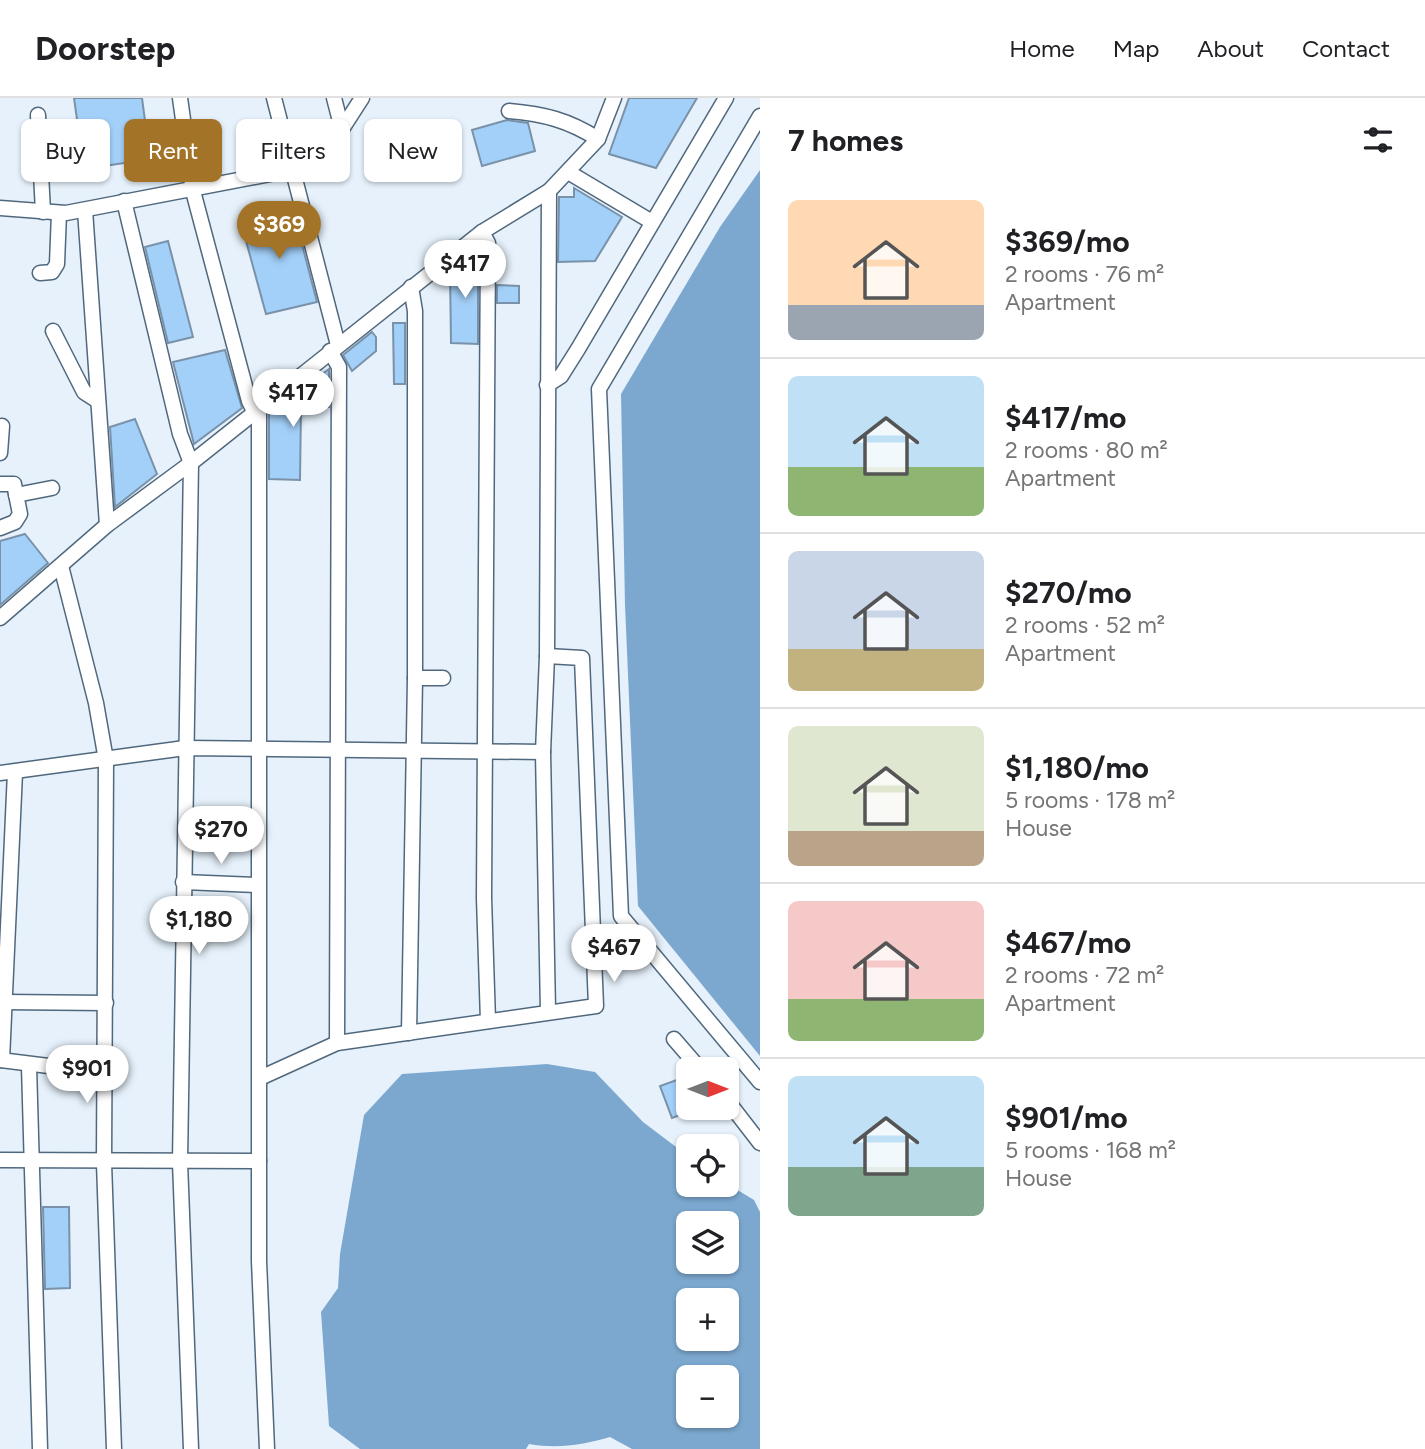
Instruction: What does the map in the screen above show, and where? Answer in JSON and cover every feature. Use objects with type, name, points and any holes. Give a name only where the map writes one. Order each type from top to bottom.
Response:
[{"type":"street","points":[[180,98],[193,191],[249,401],[257,409],[259,1261],[267,1449]]},
{"type":"street","points":[[274,98],[279,119]]},
{"type":"street","points":[[334,98],[339,119]]},
{"type":"street","points":[[348,119],[362,98]]},
{"type":"street","points":[[0,618],[107,525],[191,463],[411,287],[482,232],[549,191],[598,139],[614,98]]},
{"type":"street","points":[[547,385],[561,376],[726,98]]},
{"type":"street","points":[[509,111],[545,114],[571,122],[598,139]]},
{"type":"street","points":[[38,114],[43,212]]},
{"type":"street","points":[[760,116],[599,389],[621,916],[760,1082]]},
{"type":"street","points":[[568,172],[652,222]]},
{"type":"street","points":[[0,208],[59,213],[236,182]]},
{"type":"street","points":[[295,182],[339,367],[337,1043]]},
{"type":"street","points":[[548,1011],[543,752],[547,656],[549,191]]},
{"type":"street","points":[[124,201],[180,434],[191,463],[180,1162],[191,1449]]},
{"type":"street","points":[[85,210],[107,525]]},
{"type":"street","points":[[40,273],[52,272],[57,264],[59,213]]},
{"type":"street","points":[[482,232],[488,243],[484,898],[488,1021]]},
{"type":"street","points":[[409,1033],[415,678],[415,311],[411,287]]},
{"type":"street","points":[[53,331],[84,392],[98,401]]},
{"type":"street","points":[[0,453],[2,426]]},
{"type":"street","points":[[0,484],[13,484],[18,519],[0,528]]},
{"type":"street","points":[[16,495],[52,488]]},
{"type":"street","points":[[61,566],[96,703],[106,760],[104,1163],[114,1449]]},
{"type":"street","points":[[260,1078],[337,1043],[548,1011],[592,1008],[598,1001],[582,658],[547,656]]},
{"type":"street","points":[[415,678],[443,678]]},
{"type":"street","points":[[105,1073],[29,1066],[1,1060],[9,934],[7,773],[185,748],[543,752]]},
{"type":"street","points":[[183,882],[258,885]]},
{"type":"street","points":[[3,1002],[106,1003]]},
{"type":"street","points":[[674,1039],[690,1057]]},
{"type":"street","points":[[29,1066],[40,1449]]},
{"type":"street","points":[[739,1116],[760,1143]]},
{"type":"street","points":[[0,1160],[30,1163],[259,1161]]},
{"type":"water","points":[[760,170],[760,1056],[638,906],[625,605],[621,394],[720,227]]},
{"type":"water","points":[[547,1064],[595,1072],[643,1122],[676,1147],[676,1197],[739,1197],[739,1191],[754,1200],[760,1212],[760,1449],[632,1449],[610,1437],[570,1445],[529,1444],[526,1449],[360,1449],[329,1426],[321,1312],[338,1288],[340,1254],[364,1115],[402,1074]]},
{"type":"building","points":[[74,98],[142,98],[145,119],[124,119],[124,163],[110,165],[110,119],[77,119]]},
{"type":"building","points":[[629,98],[697,98],[656,168],[609,154]]},
{"type":"building","points":[[507,120],[528,123],[535,151],[482,166],[472,130]]},
{"type":"building","points":[[574,188],[622,217],[595,261],[558,262],[559,197],[574,197]]},
{"type":"building","points":[[293,210],[317,302],[266,314],[240,219]]},
{"type":"building","points":[[168,241],[193,337],[168,343],[145,247]]},
{"type":"building","points":[[478,247],[478,344],[451,343],[450,270]]},
{"type":"building","points":[[497,285],[519,286],[519,303],[497,303]]},
{"type":"building","points":[[393,323],[405,323],[405,384],[394,384]]},
{"type":"building","points":[[372,332],[376,337],[376,351],[352,371],[343,355]]},
{"type":"building","points":[[225,350],[242,408],[194,444],[173,362]]},
{"type":"building","points":[[329,369],[329,407],[301,407],[300,480],[269,479],[269,414]]},
{"type":"building","points":[[135,419],[157,474],[115,507],[110,427]]},
{"type":"building","points":[[25,534],[48,563],[0,605],[0,541]]},
{"type":"building","points":[[676,1080],[676,1116],[672,1118],[660,1086]]},
{"type":"building","points":[[43,1207],[69,1207],[70,1288],[45,1289]]}]
